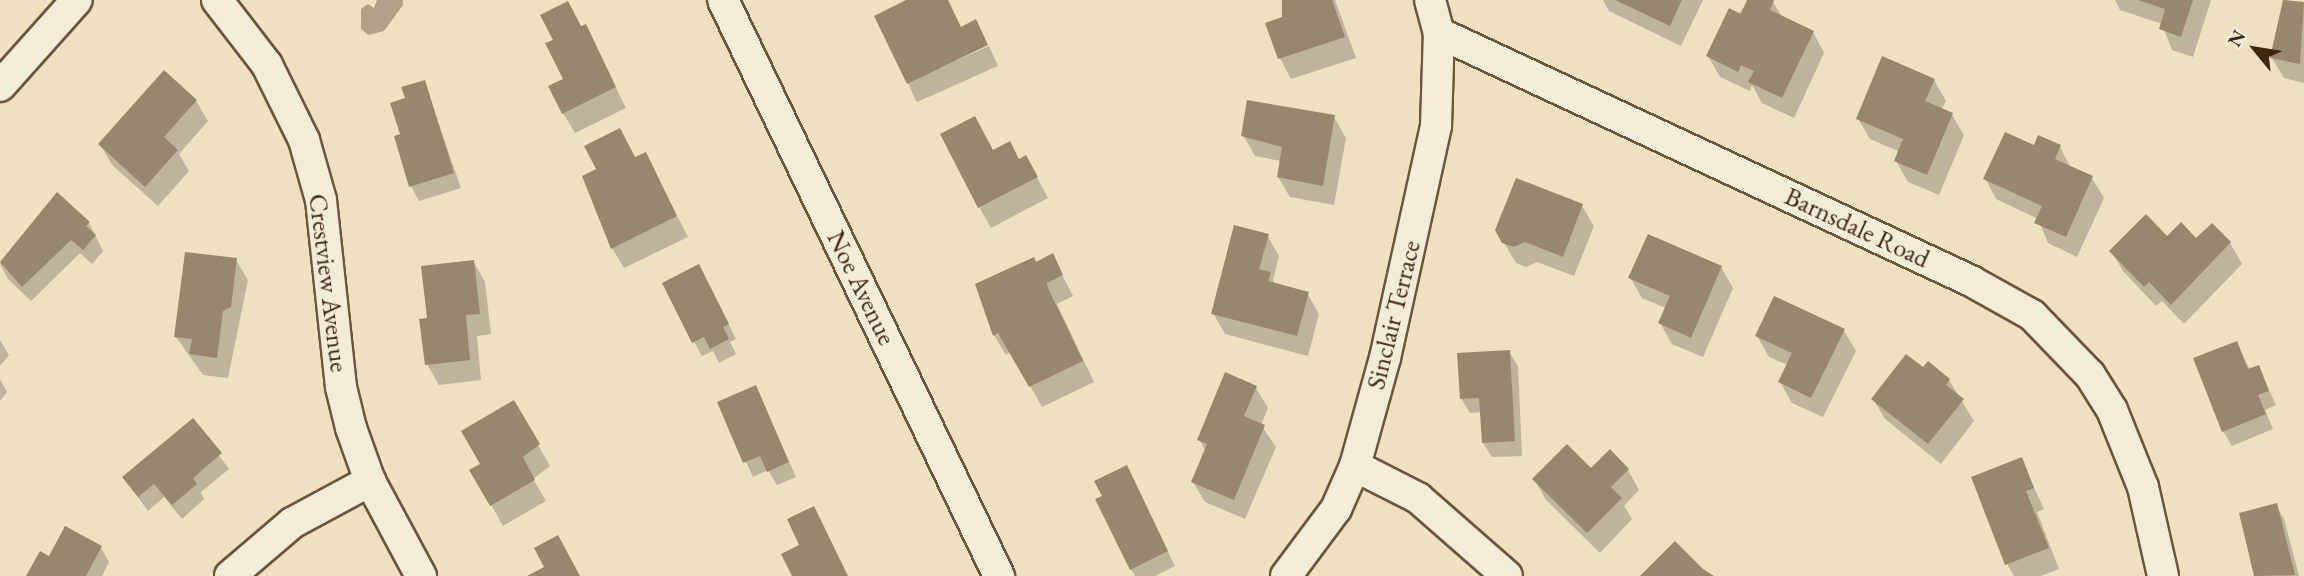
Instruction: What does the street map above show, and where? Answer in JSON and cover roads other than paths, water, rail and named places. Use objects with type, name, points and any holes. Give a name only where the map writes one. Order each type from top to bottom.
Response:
[{"type":"street","points":[[0,86],[77,0]]},
{"type":"street","name":"Crestview Avenue","points":[[217,0],[267,65],[304,140],[331,262],[341,387],[370,481],[421,576]]},
{"type":"street","name":"Noe Avenue","points":[[723,0],[999,576]]},
{"type":"street","points":[[1430,0],[1440,33]]},
{"type":"street","name":"Sinclair Terrace","points":[[1286,576],[1336,509],[1355,466],[1409,261],[1436,126],[1440,33]]},
{"type":"street","name":"Barnsdale Road","points":[[1440,33],[1971,281],[2032,315],[2090,375],[2112,410],[2143,488],[2163,576]]},
{"type":"street","points":[[1355,466],[1418,498],[1507,576]]},
{"type":"street","points":[[230,576],[292,523],[370,481]]}]
